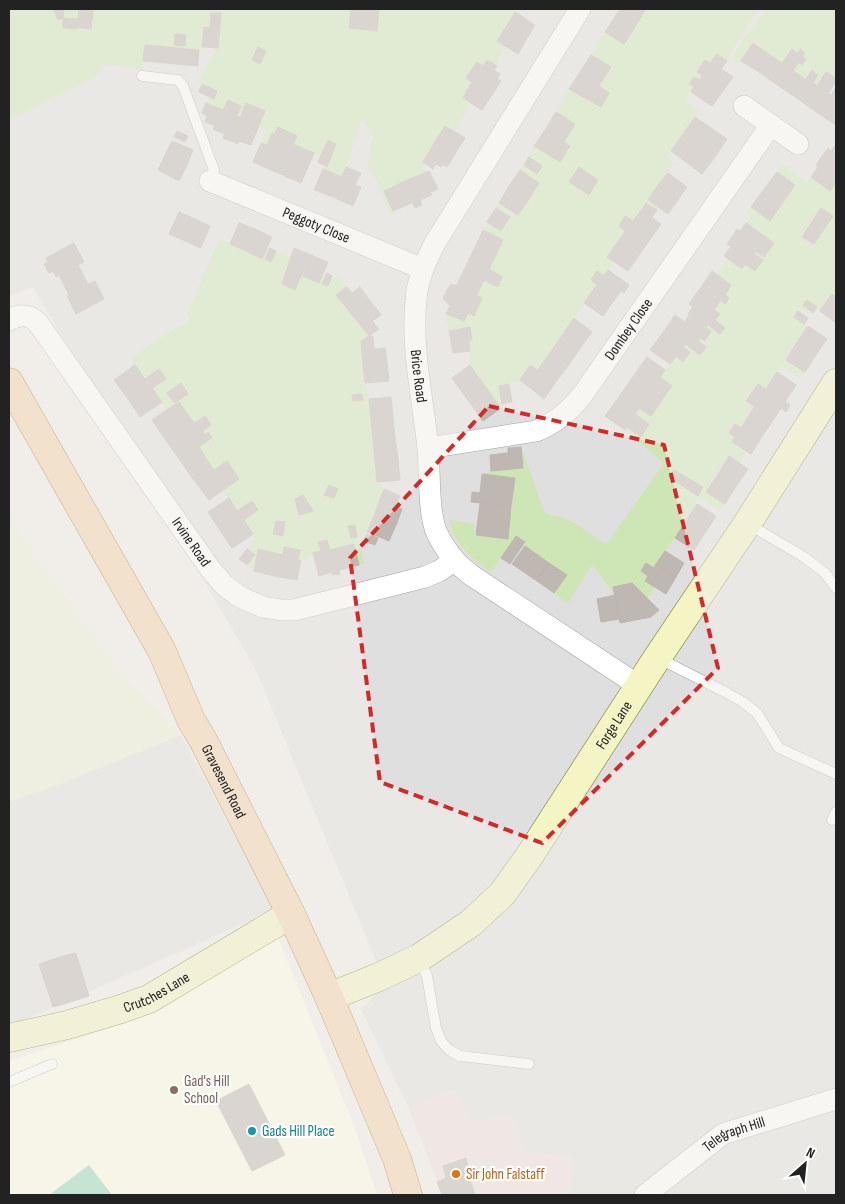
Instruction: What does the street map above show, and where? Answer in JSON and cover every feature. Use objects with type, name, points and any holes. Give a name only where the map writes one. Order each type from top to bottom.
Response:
[{"type":"main road","name":"Gravesend Road","points":[[9,382],[162,651],[191,720],[203,740],[291,914],[329,997],[397,1159],[408,1195]]},
{"type":"street","name":"Brice Road","points":[[580,9],[440,234],[423,269],[417,290],[414,319],[435,525],[442,542],[454,561],[471,575],[639,686]]},
{"type":"street","points":[[744,106],[798,144]]},
{"type":"street","name":"Dombey Close","points":[[428,448],[536,431],[551,424],[566,413],[586,390],[771,125]]},
{"type":"street","name":"Peggoty Close","points":[[210,181],[423,269]]},
{"type":"street","name":"Irvine Road","points":[[9,320],[24,315],[33,318],[38,323],[211,570],[224,585],[240,597],[263,607],[294,610],[425,577],[439,572],[454,561]]},
{"type":"street","name":"Forge Lane","points":[[329,997],[379,977],[419,958],[471,923],[502,894],[528,858],[657,658],[747,524],[836,384]]},
{"type":"street","name":"Crutches Lane","points":[[9,1038],[67,1025],[149,999],[291,914]]},
{"type":"street","name":"Telegraph Hill","points":[[645,1195],[724,1134],[836,1099]]},
{"type":"lane","points":[[142,76],[178,80],[183,86],[214,170],[210,181]]},
{"type":"lane","points":[[747,524],[804,557],[825,573],[836,588]]},
{"type":"lane","points":[[657,658],[743,702],[757,714],[779,748],[836,774]]},
{"type":"lane","points":[[419,958],[427,976],[436,1028],[441,1041],[449,1050],[460,1056],[529,1064]]},
{"type":"lane","points":[[9,1082],[52,1064]]},
{"type":"highlighted area","points":[[489,406],[664,445],[718,668],[542,843],[380,782],[350,558]]},
{"type":"shaded area","points":[[9,9],[836,9],[836,1195],[569,1195],[573,1157],[524,1152],[513,1116],[470,1121],[454,1089],[409,1109],[361,1009],[386,985],[256,670],[33,287],[9,296]]},
{"type":"shaded area","points":[[9,514],[26,542],[132,687],[181,735],[52,787],[9,802]]},
{"type":"shaded area","points":[[181,735],[274,910],[9,1027],[9,802],[52,787]]},
{"type":"shaded area","name":"Gad's Hill School","points":[[277,936],[351,1118],[377,1195],[9,1195],[9,1061],[126,1023]]},
{"type":"shaded area","points":[[454,1089],[470,1121],[513,1116],[525,1152],[573,1157],[569,1195],[443,1195],[409,1109]]},
{"type":"green space","points":[[9,9],[517,9],[497,41],[505,46],[497,60],[499,61],[497,66],[483,66],[477,62],[466,78],[472,82],[463,98],[471,103],[455,132],[445,126],[423,162],[423,169],[429,171],[384,191],[393,211],[390,214],[373,173],[367,170],[373,135],[362,120],[342,177],[323,169],[327,167],[318,162],[320,156],[293,144],[297,136],[278,127],[275,134],[272,133],[267,145],[261,143],[266,131],[258,127],[265,111],[241,118],[237,116],[241,106],[228,101],[223,110],[206,103],[209,97],[214,98],[217,91],[198,83],[217,48],[202,47],[199,50],[145,45],[142,70],[101,63],[99,74],[9,120]]},
{"type":"green space","points":[[643,9],[759,9],[729,55],[729,59],[717,63],[705,60],[697,72],[702,76],[700,80],[694,77],[690,84],[694,87],[684,101],[699,111],[667,157],[674,163],[648,200],[659,208],[652,217],[641,210],[633,221],[625,216],[619,226],[625,231],[607,257],[614,262],[604,276],[597,271],[591,279],[597,285],[537,371],[530,366],[520,380],[499,386],[501,408],[470,365],[469,340],[472,339],[470,328],[449,331],[446,314],[464,321],[468,313],[474,316],[482,299],[477,295],[486,276],[500,282],[502,277],[489,269],[503,240],[483,230],[499,203],[518,215],[539,183],[520,170],[534,146],[560,162],[570,146],[564,142],[575,124],[556,112],[569,89],[600,107],[609,93],[599,86],[610,67],[591,55],[605,32],[624,44],[645,11]]},
{"type":"green space","points":[[766,9],[836,9],[836,79],[826,72],[817,86],[813,83],[818,75],[812,70],[805,79],[793,71],[799,62],[802,64],[804,53],[800,49],[797,53],[791,49],[782,63],[753,43],[741,61],[735,62],[733,55]]},
{"type":"green space","points":[[782,164],[807,182],[811,177],[830,191],[836,183],[836,289],[820,311],[817,307],[813,313],[810,310],[808,313],[800,308],[794,317],[808,326],[786,359],[805,372],[800,378],[781,366],[766,389],[758,384],[747,401],[755,406],[741,428],[735,424],[729,433],[735,437],[732,442],[746,451],[739,463],[729,456],[706,492],[725,504],[720,511],[698,497],[695,502],[697,504],[654,568],[646,564],[641,571],[648,576],[645,581],[655,587],[647,599],[632,583],[614,587],[615,595],[592,565],[568,603],[554,593],[566,575],[525,546],[525,542],[517,536],[491,572],[484,567],[460,544],[455,537],[449,520],[474,524],[475,537],[476,535],[508,539],[515,478],[482,474],[491,471],[522,468],[521,447],[545,513],[575,523],[606,545],[664,463],[625,430],[627,427],[641,436],[649,424],[635,414],[639,408],[651,416],[672,386],[660,377],[676,356],[682,361],[685,344],[700,355],[706,347],[698,341],[700,338],[705,341],[709,336],[710,331],[706,327],[708,325],[724,328],[715,320],[719,314],[714,310],[720,301],[725,304],[729,298],[725,295],[731,285],[717,274],[727,259],[741,269],[745,264],[755,271],[763,260],[754,253],[755,251],[764,257],[774,243],[746,223],[750,216],[747,213],[751,207],[770,220],[795,185],[777,172]]},
{"type":"green space","points":[[219,239],[262,259],[267,247],[291,257],[282,284],[295,290],[301,276],[319,283],[324,272],[338,279],[339,277],[347,287],[337,295],[369,336],[361,349],[369,399],[377,482],[384,489],[364,541],[357,537],[364,563],[359,565],[353,544],[330,550],[319,542],[321,551],[301,560],[298,560],[300,550],[285,547],[283,555],[258,550],[254,571],[239,559],[256,539],[244,520],[258,510],[252,501],[237,511],[223,490],[239,479],[227,461],[214,470],[199,447],[212,438],[208,433],[205,435],[203,431],[211,425],[205,416],[194,423],[179,402],[151,419],[166,409],[152,388],[166,378],[159,369],[145,379],[130,358],[190,319],[187,315]]},
{"type":"green space","points":[[89,1165],[112,1195],[49,1195]]},
{"type":"building","points":[[54,9],[64,9],[63,18],[58,20]]},
{"type":"building","points":[[79,9],[93,9],[91,29],[77,27]]},
{"type":"building","points":[[351,9],[379,9],[377,31],[349,28]]},
{"type":"building","points":[[620,9],[645,10],[635,27],[616,15]]},
{"type":"building","points":[[515,12],[535,25],[526,40],[506,27]]},
{"type":"building","points":[[211,13],[221,13],[218,48],[202,47],[204,27],[210,28]]},
{"type":"building","points":[[616,15],[635,27],[624,44],[605,32]]},
{"type":"building","points":[[63,18],[78,19],[77,29],[63,28]]},
{"type":"building","points":[[506,27],[526,40],[518,54],[497,41]]},
{"type":"building","points":[[175,34],[186,35],[185,46],[174,45]]},
{"type":"building","points":[[753,43],[770,55],[759,72],[741,61]]},
{"type":"building","points":[[145,45],[199,50],[198,66],[143,61]]},
{"type":"building","points":[[258,47],[266,51],[260,64],[252,60]]},
{"type":"building","points":[[792,49],[797,53],[776,84],[759,72],[770,55],[782,63]]},
{"type":"building","points":[[800,49],[805,53],[802,56],[806,59],[802,65],[799,62],[793,71],[805,79],[794,96],[776,84]]},
{"type":"building","points":[[717,54],[727,61],[721,69],[733,77],[723,91],[697,72],[705,60],[710,63]]},
{"type":"building","points":[[591,55],[611,67],[600,84],[580,72]]},
{"type":"building","points":[[487,60],[497,66],[494,70],[500,74],[497,79],[501,81],[492,95],[466,78],[477,62],[483,66]]},
{"type":"building","points":[[812,70],[818,75],[813,83],[817,86],[826,72],[831,75],[809,107],[794,96]]},
{"type":"building","points":[[580,72],[600,84],[599,86],[609,93],[601,107],[569,89]]},
{"type":"building","points":[[831,75],[836,81],[828,94],[831,95],[836,87],[836,108],[828,120],[809,107]]},
{"type":"building","points":[[702,76],[723,91],[712,106],[691,92],[694,87],[689,84],[694,77],[700,80]]},
{"type":"building","points":[[472,82],[492,95],[482,110],[463,98]]},
{"type":"building","points":[[202,84],[217,91],[214,99],[199,92]]},
{"type":"building","points":[[228,100],[241,106],[237,116],[241,118],[231,141],[223,138],[225,134],[213,129],[215,126],[205,122],[207,116],[202,113],[206,103],[223,110]]},
{"type":"building","points":[[246,103],[265,111],[251,145],[239,141],[238,144],[231,141]]},
{"type":"building","points":[[836,108],[836,125],[828,120]]},
{"type":"building","points":[[556,112],[575,124],[564,142],[545,130]]},
{"type":"building","points":[[695,117],[727,139],[715,157],[683,134]]},
{"type":"building","points":[[445,126],[465,138],[456,152],[436,140]]},
{"type":"building","points":[[278,127],[297,136],[280,174],[253,162],[261,143],[267,145],[272,133],[275,134]]},
{"type":"building","points":[[545,130],[570,146],[560,162],[534,146]]},
{"type":"building","points":[[177,131],[188,136],[185,142],[174,137]]},
{"type":"building","points":[[683,134],[715,157],[702,174],[671,151]]},
{"type":"building","points":[[328,140],[336,144],[327,167],[318,162]]},
{"type":"building","points":[[436,140],[456,152],[447,167],[443,164],[441,167],[436,164],[433,169],[423,162]]},
{"type":"building","points":[[172,141],[193,150],[187,165],[165,155]]},
{"type":"building","points":[[293,144],[314,153],[301,183],[280,174]]},
{"type":"building","points":[[835,145],[836,170],[820,159],[828,148],[831,151]]},
{"type":"building","points":[[165,155],[187,165],[179,181],[158,170]]},
{"type":"building","points":[[529,157],[542,166],[537,174],[524,165]]},
{"type":"building","points":[[820,159],[836,170],[836,183],[830,191],[811,177],[818,167],[816,165]]},
{"type":"building","points":[[346,167],[361,173],[355,185],[361,187],[353,206],[333,197]]},
{"type":"building","points":[[579,167],[598,180],[589,195],[569,182]]},
{"type":"building","points":[[323,169],[342,177],[333,197],[314,190]]},
{"type":"building","points":[[520,170],[539,183],[529,199],[509,186]]},
{"type":"building","points":[[429,171],[438,189],[430,192],[432,195],[420,200],[422,205],[415,208],[403,182]]},
{"type":"building","points":[[777,172],[795,185],[783,202],[764,189]]},
{"type":"building","points":[[668,173],[687,187],[678,200],[658,185]]},
{"type":"building","points":[[403,182],[412,203],[393,211],[384,191]]},
{"type":"building","points":[[658,185],[678,200],[668,214],[648,200]]},
{"type":"building","points":[[509,186],[529,199],[518,215],[499,203]]},
{"type":"building","points":[[764,189],[783,202],[770,221],[751,207]]},
{"type":"building","points":[[646,203],[657,210],[652,217],[641,211]]},
{"type":"building","points":[[496,208],[510,217],[505,224],[491,215]]},
{"type":"building","points":[[821,208],[833,216],[823,231],[811,223]]},
{"type":"building","points":[[641,210],[661,224],[644,248],[624,233],[625,231],[619,226],[625,216],[633,221]]},
{"type":"building","points":[[179,212],[193,218],[183,240],[169,234]]},
{"type":"building","points":[[491,215],[505,224],[501,231],[487,222]]},
{"type":"building","points":[[193,218],[210,226],[201,248],[183,240]]},
{"type":"building","points":[[239,223],[255,229],[246,251],[230,244]]},
{"type":"building","points":[[746,223],[774,243],[764,257],[755,251],[754,253],[732,237],[737,229],[740,231]]},
{"type":"building","points":[[811,223],[823,231],[814,244],[802,237]]},
{"type":"building","points":[[255,229],[272,237],[262,259],[246,251]]},
{"type":"building","points":[[483,230],[503,240],[495,257],[475,247]]},
{"type":"building","points":[[624,233],[644,248],[628,271],[607,257]]},
{"type":"building","points":[[732,237],[763,260],[755,271],[745,264],[742,269],[724,256],[731,246],[727,244]]},
{"type":"building","points":[[74,243],[84,262],[78,265],[88,284],[95,281],[104,299],[76,314],[59,275],[56,277],[53,271],[49,273],[44,264],[48,262],[46,258]]},
{"type":"building","points":[[475,247],[495,257],[489,269],[502,277],[500,282],[466,266]]},
{"type":"building","points":[[270,248],[276,251],[271,262],[265,259]]},
{"type":"building","points":[[294,248],[311,255],[295,290],[282,284]]},
{"type":"building","points":[[311,255],[328,262],[319,283],[303,276]]},
{"type":"building","points":[[466,266],[486,276],[477,295],[457,285]]},
{"type":"building","points":[[608,270],[629,285],[624,293],[621,291],[615,299],[596,286],[591,280],[597,271],[604,276]]},
{"type":"building","points":[[712,271],[731,285],[725,295],[729,298],[725,304],[701,287]]},
{"type":"building","points":[[327,273],[332,276],[328,286],[322,284]]},
{"type":"building","points":[[486,276],[500,282],[498,287],[484,280]]},
{"type":"building","points":[[450,285],[457,285],[482,298],[474,316],[468,313],[464,321],[446,314],[450,306],[443,298]]},
{"type":"building","points":[[596,286],[615,299],[603,316],[584,303]]},
{"type":"building","points":[[347,287],[352,293],[360,287],[371,302],[353,316],[336,295]]},
{"type":"building","points":[[701,287],[720,301],[714,310],[720,314],[715,320],[725,328],[720,334],[688,314],[693,307],[689,304]]},
{"type":"building","points":[[832,294],[836,297],[836,323],[820,311]]},
{"type":"building","points":[[807,300],[817,307],[813,313],[803,305]]},
{"type":"building","points":[[371,302],[381,315],[372,321],[379,329],[369,336],[353,316]]},
{"type":"building","points":[[798,311],[808,318],[804,324],[794,317]]},
{"type":"building","points":[[675,315],[685,322],[689,315],[711,331],[705,341],[700,338],[698,341],[706,347],[700,355],[664,331]]},
{"type":"building","points":[[574,318],[592,332],[581,347],[563,334]]},
{"type":"building","points":[[808,326],[827,339],[816,355],[797,342]]},
{"type":"building","points":[[470,327],[472,340],[451,343],[449,331]]},
{"type":"building","points":[[664,331],[690,352],[683,362],[676,356],[670,364],[650,350]]},
{"type":"building","points":[[563,334],[581,347],[568,366],[550,353]]},
{"type":"building","points":[[369,336],[373,336],[374,349],[385,348],[387,362],[363,365],[361,341]]},
{"type":"building","points":[[469,340],[470,351],[453,353],[451,343]]},
{"type":"building","points":[[797,342],[816,355],[805,372],[786,360]]},
{"type":"building","points":[[550,353],[568,366],[555,383],[537,371]]},
{"type":"building","points":[[647,357],[665,370],[660,377],[672,386],[662,400],[632,378]]},
{"type":"building","points":[[387,362],[389,381],[365,383],[363,365]]},
{"type":"building","points":[[135,365],[145,379],[159,369],[163,374],[128,399],[114,380]]},
{"type":"building","points":[[470,365],[485,386],[467,399],[452,378]]},
{"type":"building","points":[[530,365],[555,383],[544,399],[520,380]]},
{"type":"building","points":[[777,372],[796,385],[785,402],[766,389]]},
{"type":"building","points":[[163,374],[166,379],[152,388],[162,402],[140,417],[128,399]]},
{"type":"building","points":[[632,378],[662,400],[651,416],[619,397]]},
{"type":"building","points":[[181,383],[188,394],[174,403],[167,393]]},
{"type":"building","points":[[509,384],[512,402],[502,404],[499,386]]},
{"type":"building","points":[[758,384],[790,405],[786,412],[781,408],[774,419],[746,401]]},
{"type":"building","points":[[485,386],[501,408],[483,421],[467,399]]},
{"type":"building","points":[[362,394],[363,400],[353,401],[352,395]]},
{"type":"building","points":[[391,397],[393,418],[371,420],[369,399]]},
{"type":"building","points":[[619,397],[638,410],[635,414],[649,424],[641,437],[627,427],[625,430],[605,416]]},
{"type":"building","points":[[179,402],[194,423],[167,442],[152,420]]},
{"type":"building","points":[[755,406],[774,419],[761,438],[743,425]]},
{"type":"building","points":[[205,416],[211,425],[203,431],[205,435],[208,432],[212,438],[180,460],[167,442]]},
{"type":"building","points":[[393,418],[395,438],[373,440],[371,420]]},
{"type":"building","points":[[735,424],[741,428],[743,425],[761,438],[751,454],[732,442],[735,437],[729,433]]},
{"type":"building","points":[[395,438],[398,459],[375,461],[373,440]]},
{"type":"building","points":[[199,447],[211,466],[193,479],[180,460]]},
{"type":"building","points":[[521,447],[523,468],[491,471],[490,455],[508,453],[508,448]]},
{"type":"building","points":[[729,456],[748,469],[737,485],[719,473]]},
{"type":"building","points":[[398,459],[400,480],[377,482],[375,461]]},
{"type":"building","points":[[227,461],[239,479],[209,500],[193,479],[211,466],[214,470]]},
{"type":"building","points":[[674,470],[703,487],[698,496],[669,477]]},
{"type":"building","points":[[719,473],[737,485],[725,504],[706,492]]},
{"type":"building","points":[[482,474],[515,478],[511,506],[471,502],[472,492],[480,493]]},
{"type":"building","points":[[329,485],[338,489],[334,498],[324,495]]},
{"type":"building","points":[[384,489],[400,496],[395,507],[402,509],[396,525],[374,516]]},
{"type":"building","points":[[303,495],[313,511],[299,515],[295,499]]},
{"type":"building","points":[[229,498],[237,511],[252,501],[255,505],[219,529],[208,512]]},
{"type":"building","points":[[480,503],[511,506],[508,539],[476,535]]},
{"type":"building","points":[[697,504],[716,516],[705,533],[686,521]]},
{"type":"building","points":[[255,505],[258,510],[244,520],[253,534],[232,548],[219,529]]},
{"type":"building","points":[[374,516],[396,525],[389,541],[367,532]]},
{"type":"building","points":[[276,521],[285,522],[283,536],[273,534]]},
{"type":"building","points":[[686,521],[705,533],[694,550],[675,538]]},
{"type":"building","points":[[355,525],[357,537],[351,538],[348,526]]},
{"type":"building","points":[[367,534],[378,538],[375,545],[364,541]]},
{"type":"building","points":[[516,536],[525,542],[510,564],[501,558]]},
{"type":"building","points":[[327,540],[330,550],[334,549],[340,574],[332,575],[332,572],[319,576],[313,553],[321,551],[318,542]]},
{"type":"building","points":[[354,544],[359,565],[339,570],[334,549]]},
{"type":"building","points":[[525,546],[549,563],[537,581],[512,564]]},
{"type":"building","points":[[284,547],[300,550],[298,560],[301,560],[297,580],[274,576],[279,554],[283,555]]},
{"type":"building","points":[[247,549],[255,555],[247,565],[239,559]]},
{"type":"building","points":[[258,549],[279,554],[274,576],[254,571]]},
{"type":"building","points":[[665,551],[684,563],[676,577],[656,564]]},
{"type":"building","points":[[549,563],[567,575],[554,593],[537,581]]},
{"type":"building","points":[[646,563],[654,568],[656,564],[676,577],[666,594],[645,581],[648,576],[641,571]]},
{"type":"building","points":[[632,583],[659,610],[651,617],[620,623],[613,587]]},
{"type":"building","points":[[615,595],[619,619],[601,622],[597,599]]},
{"type":"building","points":[[76,953],[89,996],[77,1000],[63,956]]},
{"type":"building","points":[[63,956],[77,1000],[64,1004],[51,960]]},
{"type":"building","points":[[51,960],[64,1004],[53,1007],[39,964]]},
{"type":"building","name":"Gads Hill Place","points":[[249,1084],[285,1155],[252,1171],[216,1101]]},
{"type":"building","name":"Sir John Falstaff","points":[[466,1158],[469,1169],[467,1170],[475,1195],[442,1195],[437,1182],[446,1178],[443,1166]]},
{"type":"place","name":"Gad's Hill School","points":[[174,1090]]},
{"type":"place","name":"Gads Hill Place","points":[[252,1131]]},
{"type":"place","name":"Sir John Falstaff","points":[[456,1174]]}]
